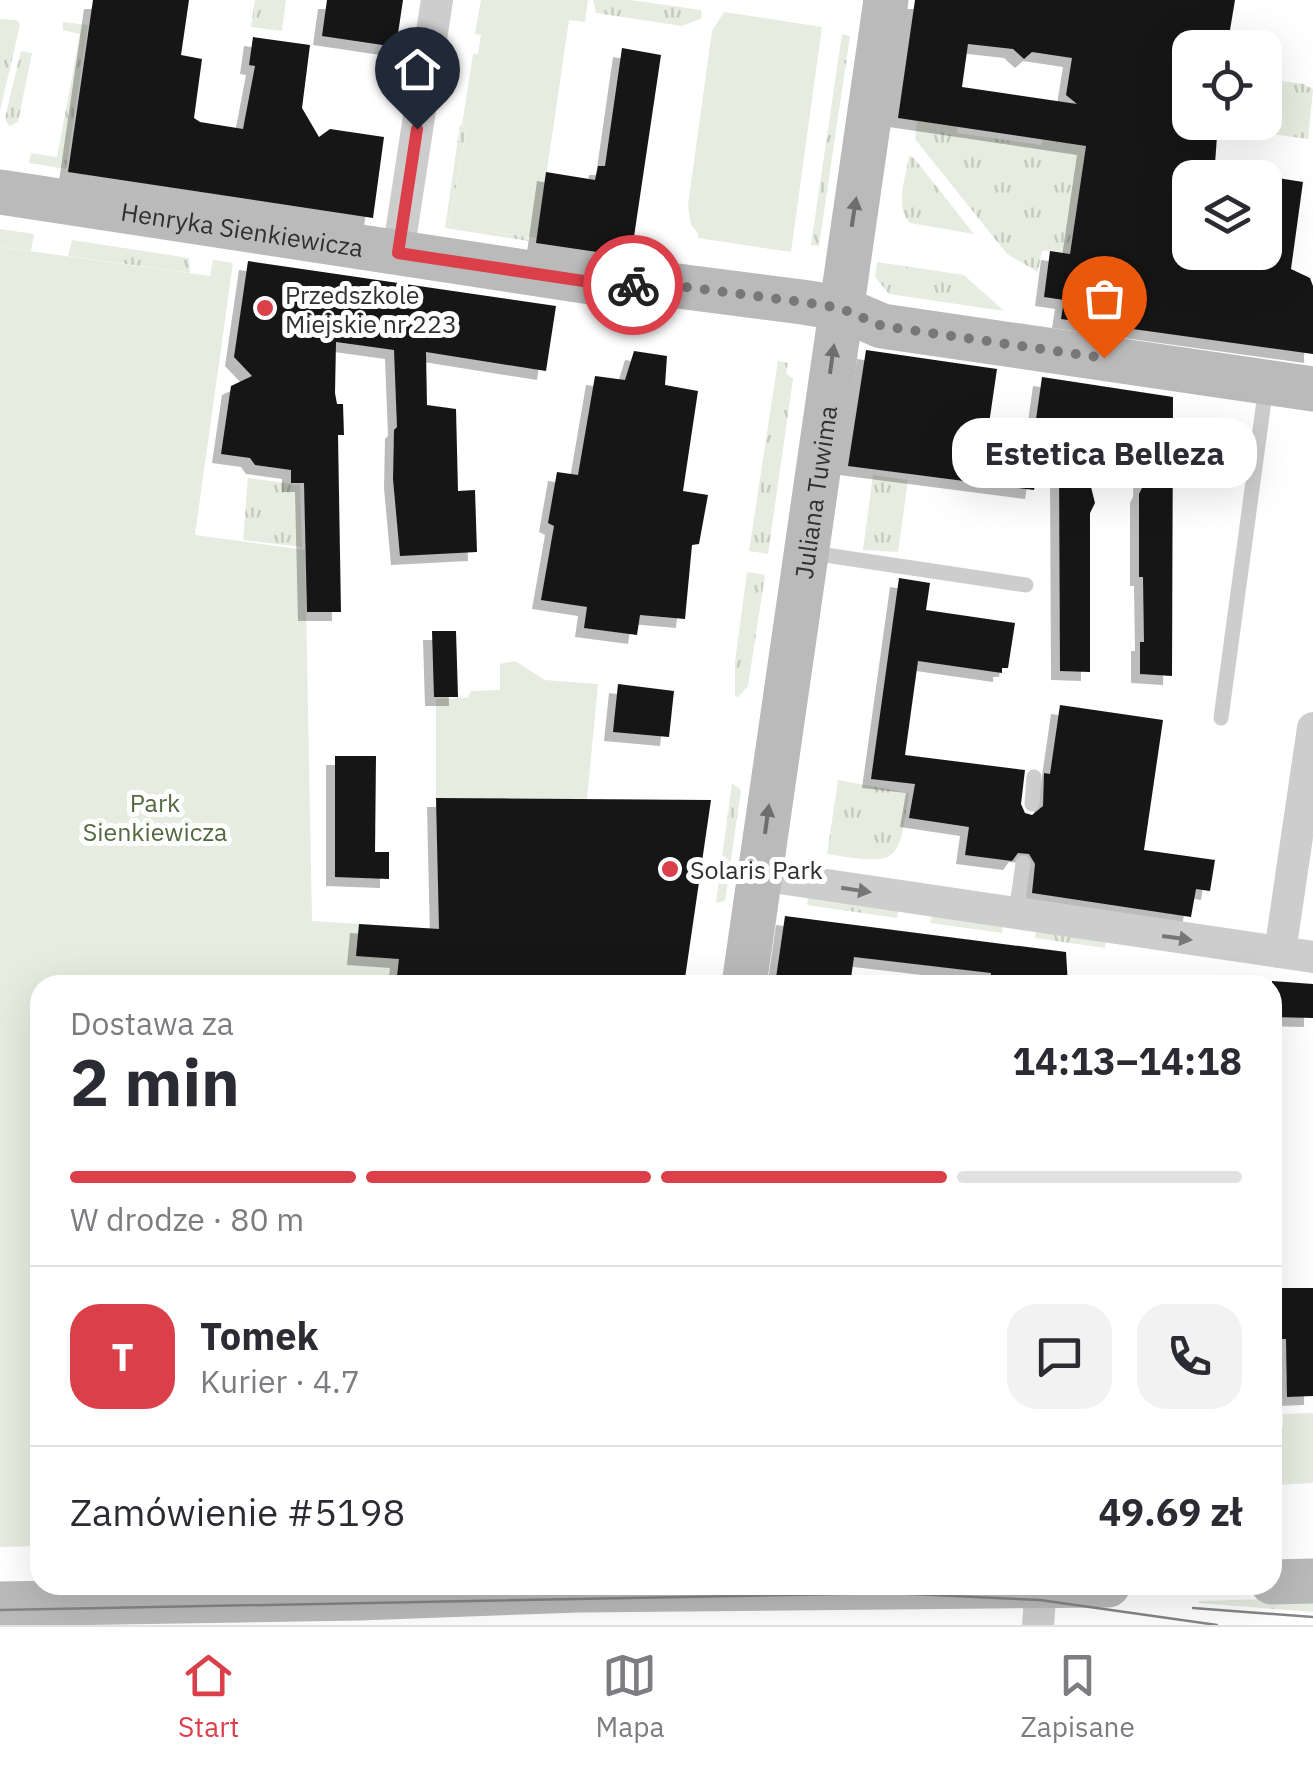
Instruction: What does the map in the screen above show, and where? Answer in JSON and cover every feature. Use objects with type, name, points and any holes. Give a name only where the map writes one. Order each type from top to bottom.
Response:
[{"type":"street","points":[[398,253],[436,0]]},
{"type":"street","name":"Juliana Tuwima","points":[[745,975],[886,0]]},
{"type":"street","name":"Henryka Sienkiewicza","points":[[0,192],[610,285],[670,285],[840,308],[882,326],[1313,389]]},
{"type":"street","points":[[1280,952],[1313,728]]},
{"type":"street","points":[[759,875],[1313,957]]},
{"type":"street","points":[[1282,1582],[1313,1581]]},
{"type":"street","points":[[0,1604],[657,1600],[1039,1606],[1075,1595]]},
{"type":"lane","points":[[1221,718],[1267,382]]},
{"type":"lane","points":[[805,552],[1026,585]]},
{"type":"lane","points":[[1032,804],[1034,777]]},
{"type":"lane","points":[[1016,914],[1023,863]]},
{"type":"green space","points":[[255,0],[286,0],[282,31],[251,27]]},
{"type":"green space","points":[[481,0],[588,0],[585,22],[569,20],[537,238],[449,226],[467,127],[462,125],[473,54],[478,54],[481,35],[475,34]]},
{"type":"green space","points":[[593,0],[630,0],[701,10],[702,18],[682,26],[596,13]]},
{"type":"green space","points":[[724,12],[822,27],[791,252],[698,238],[691,225],[688,205],[712,31]]},
{"type":"green space","points":[[0,19],[17,20],[20,25],[0,111]]},
{"type":"green space","points":[[63,22],[88,25],[66,169],[29,163],[31,153],[57,157],[80,34],[63,30]]},
{"type":"green space","points":[[842,34],[850,36],[819,246],[811,245]]},
{"type":"green space","points":[[21,51],[32,53],[18,122],[9,126],[5,118]]},
{"type":"green space","points":[[1282,81],[1313,89],[1308,139],[1282,135]]},
{"type":"green space","points":[[917,121],[957,127],[957,133],[1041,145],[1043,140],[1086,145],[1070,254],[1042,250],[1038,272],[1007,254],[915,139]]},
{"type":"green space","points":[[460,125],[467,126],[449,225],[527,237],[528,241],[445,228]]},
{"type":"green space","points":[[909,156],[974,234],[910,223],[902,200]]},
{"type":"green space","points":[[0,229],[34,234],[31,251],[0,247]]},
{"type":"green space","points":[[72,240],[189,258],[190,273],[68,256]]},
{"type":"green space","name":"Park Sienkiewicza","points":[[0,247],[210,276],[213,260],[233,263],[195,535],[305,550],[312,921],[439,929],[435,975],[30,975],[30,1546],[0,1547]]},
{"type":"green space","points":[[877,262],[964,275],[1004,311],[889,294],[875,277]]},
{"type":"green space","points":[[778,361],[788,363],[786,373],[793,379],[768,554],[749,551]]},
{"type":"green space","points":[[873,475],[908,480],[898,552],[863,550]]},
{"type":"green space","points":[[248,478],[300,485],[302,547],[243,540]]},
{"type":"green space","points":[[747,572],[765,575],[748,686],[738,697],[735,662]]},
{"type":"green space","points":[[515,661],[545,680],[598,684],[587,799],[436,798],[436,699],[467,698],[471,691],[500,690],[500,664]]},
{"type":"green space","points":[[838,780],[909,793],[902,834],[891,855],[869,859],[827,854]]},
{"type":"green space","points":[[732,783],[741,790],[725,901],[716,903]]},
{"type":"green space","points":[[808,898],[898,911],[897,918],[807,905]]},
{"type":"green space","points":[[932,916],[1003,925],[1002,933],[930,923]]},
{"type":"green space","points":[[1036,931],[1106,940],[1105,948],[1035,938]]},
{"type":"green space","points":[[1313,1413],[1313,1483],[1282,1485],[1283,1414]]},
{"type":"green space","points":[[1313,1598],[1313,1612],[1198,1603],[1199,1601]]},
{"type":"building","points":[[93,0],[189,0],[181,55],[202,59],[194,118],[200,122],[243,129],[255,66],[249,65],[253,37],[310,45],[302,108],[319,137],[330,129],[384,137],[373,218],[68,172]]},
{"type":"building","points":[[327,0],[403,0],[396,47],[322,36]]},
{"type":"building","points":[[915,0],[1235,0],[1230,30],[1172,30],[1172,140],[1217,140],[1215,160],[1172,160],[1172,270],[1282,270],[1282,179],[1303,182],[1291,269],[1310,278],[1313,286],[1313,354],[1061,319],[1064,300],[1044,297],[1050,251],[1070,254],[1086,146],[898,118]],"holes":[[[968,44],[1013,49],[1024,59],[1032,52],[1072,58],[1066,95],[1077,104],[962,87]]]},
{"type":"building","points":[[622,48],[661,55],[631,257],[536,243],[546,172],[595,180],[598,166],[605,166]]},
{"type":"building","points":[[248,261],[556,306],[546,371],[426,352],[427,405],[456,409],[458,491],[475,490],[477,552],[400,556],[393,479],[397,427],[394,350],[336,342],[335,393],[337,404],[343,404],[344,435],[338,435],[341,612],[307,612],[304,483],[291,483],[291,470],[255,465],[250,458],[221,454],[231,386],[252,376],[234,357]]},
{"type":"building","points":[[866,350],[997,369],[984,458],[1038,466],[1034,490],[848,466]]},
{"type":"building","points":[[634,351],[667,356],[665,385],[698,391],[683,491],[708,495],[699,544],[692,545],[685,619],[640,615],[637,635],[584,628],[587,607],[541,600],[554,526],[548,523],[557,472],[578,475],[595,376],[625,380]]},
{"type":"building","points":[[1042,377],[1173,397],[1172,676],[1140,674],[1140,642],[1144,642],[1143,577],[1139,577],[1143,458],[1139,457],[1139,418],[1120,455],[1090,451],[1090,483],[1095,503],[1090,513],[1090,672],[1060,671],[1059,464],[1030,462]]},
{"type":"building","points":[[899,578],[930,583],[926,610],[1015,623],[1008,668],[1002,668],[1002,673],[918,661],[905,755],[1025,770],[1021,804],[1025,813],[1032,815],[1043,806],[1044,773],[1050,774],[1060,705],[1163,720],[1144,850],[1215,860],[1210,891],[1196,889],[1191,917],[1032,893],[1035,864],[1029,854],[1018,853],[1012,861],[965,855],[969,827],[909,818],[915,784],[871,779]]},
{"type":"building","points":[[432,631],[456,631],[458,697],[434,697]]},
{"type":"building","points":[[618,684],[674,691],[669,737],[613,732]]},
{"type":"building","points":[[335,756],[376,756],[375,852],[389,852],[389,879],[335,877]]},
{"type":"building","name":"Solaris Park","points":[[436,798],[711,800],[685,975],[397,975],[399,959],[356,956],[359,924],[439,929]]},
{"type":"building","points":[[785,916],[1066,952],[1067,975],[991,975],[854,957],[851,975],[776,975]]},
{"type":"building","points":[[1282,982],[1313,984],[1313,1018],[1282,1017]]},
{"type":"building","points":[[1282,1288],[1313,1288],[1313,1396],[1287,1397],[1286,1339],[1282,1339]]},
{"type":"tram line","points":[[0,1610],[785,1595]]},
{"type":"tram line","points":[[933,1595],[1040,1600],[1217,1625]]},
{"type":"tram line","points":[[1193,1608],[1313,1617]]},
{"type":"way so far","points":[[633,285],[670,285],[802,302],[840,308],[882,326],[1104,358]]},
{"type":"place","name":"Przedszkole Miejskie nr 223","points":[[265,308]]},
{"type":"place","name":"Estetica Belleza","points":[[1104,358]]},
{"type":"place","name":"Solaris Park","points":[[670,869]]},
{"type":"route","points":[[417,129],[398,253],[610,285],[633,285]]}]
